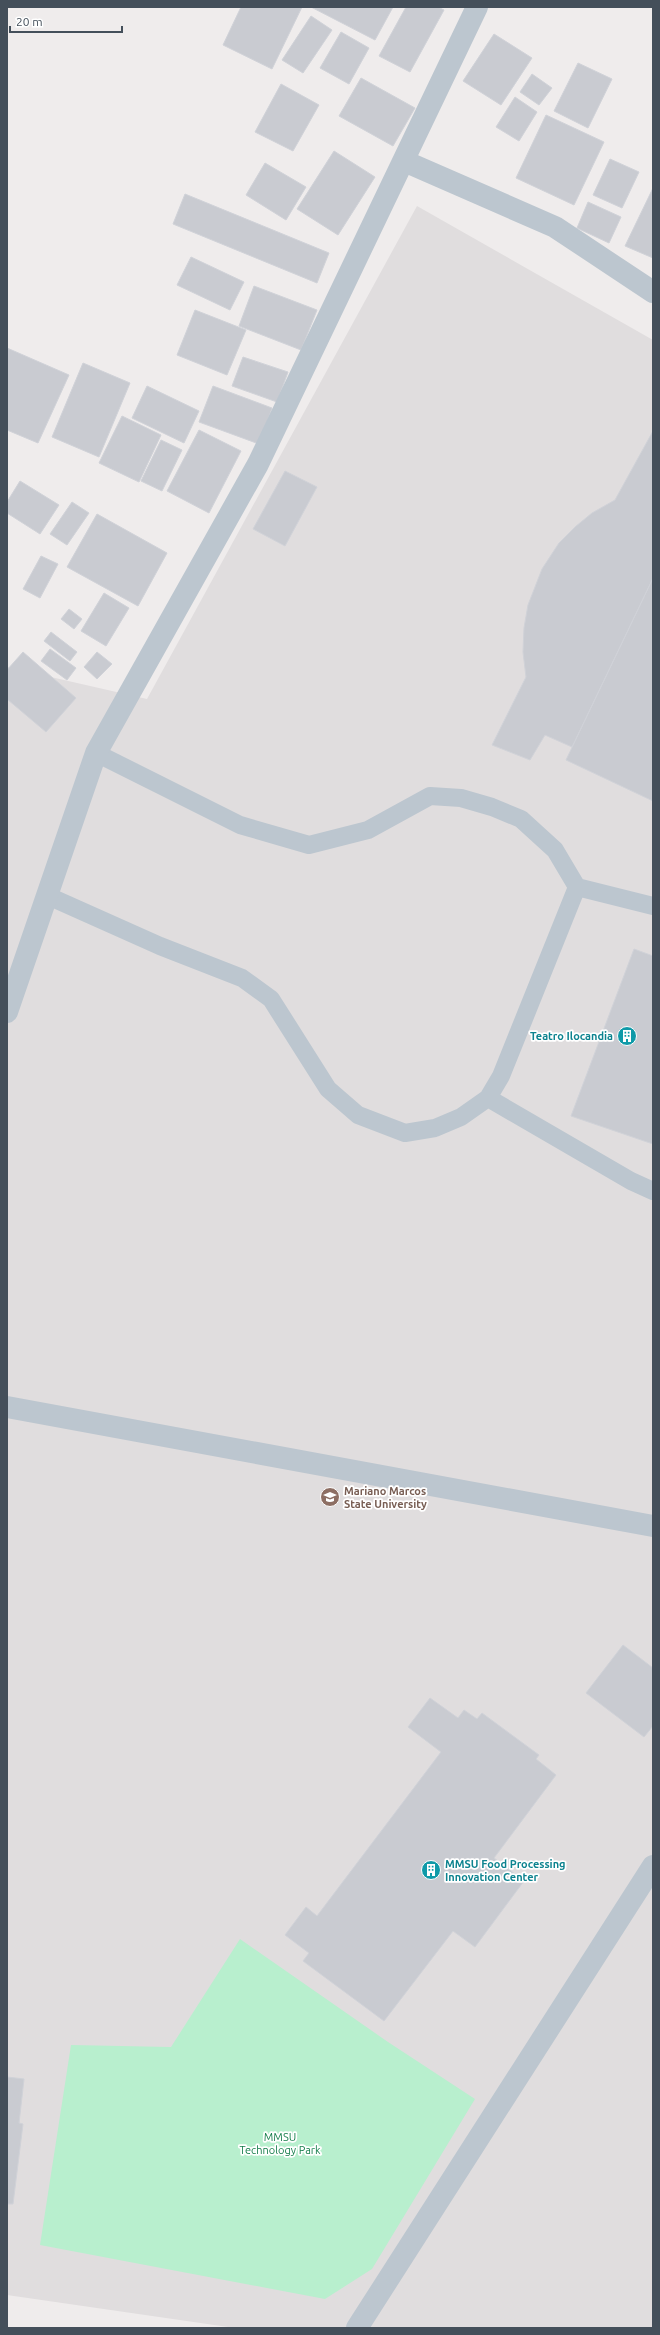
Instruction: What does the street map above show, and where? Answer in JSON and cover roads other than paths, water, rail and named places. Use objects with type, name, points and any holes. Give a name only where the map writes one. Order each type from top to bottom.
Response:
[{"type":"street","points":[[7,1012],[96,753],[258,464],[477,7]]},
{"type":"street","points":[[404,161],[555,227],[653,292]]},
{"type":"street","points":[[7,1407],[653,1526]]},
{"type":"street","points":[[357,2328],[653,1866]]},
{"type":"lane","points":[[96,753],[240,825],[309,845],[368,830],[430,796],[461,798],[492,807],[522,819],[555,850],[577,887],[653,906]]},
{"type":"lane","points":[[48,896],[160,946],[242,978],[271,999],[328,1090],[358,1115],[405,1134],[435,1128],[461,1117],[488,1098],[501,1076],[577,887]]},
{"type":"lane","points":[[488,1098],[631,1181],[653,1191]]},
{"type":"place","name":"Teatro Ilocandia","points":[[627,1036]]},
{"type":"place","name":"Mariano Marcos State University","points":[[330,1497]]},
{"type":"place","name":"MMSU Food Processing Innovation Center","points":[[431,1870]]},
{"type":"park label","name":"MMSU Technology Park","points":[[280,2143]]}]
